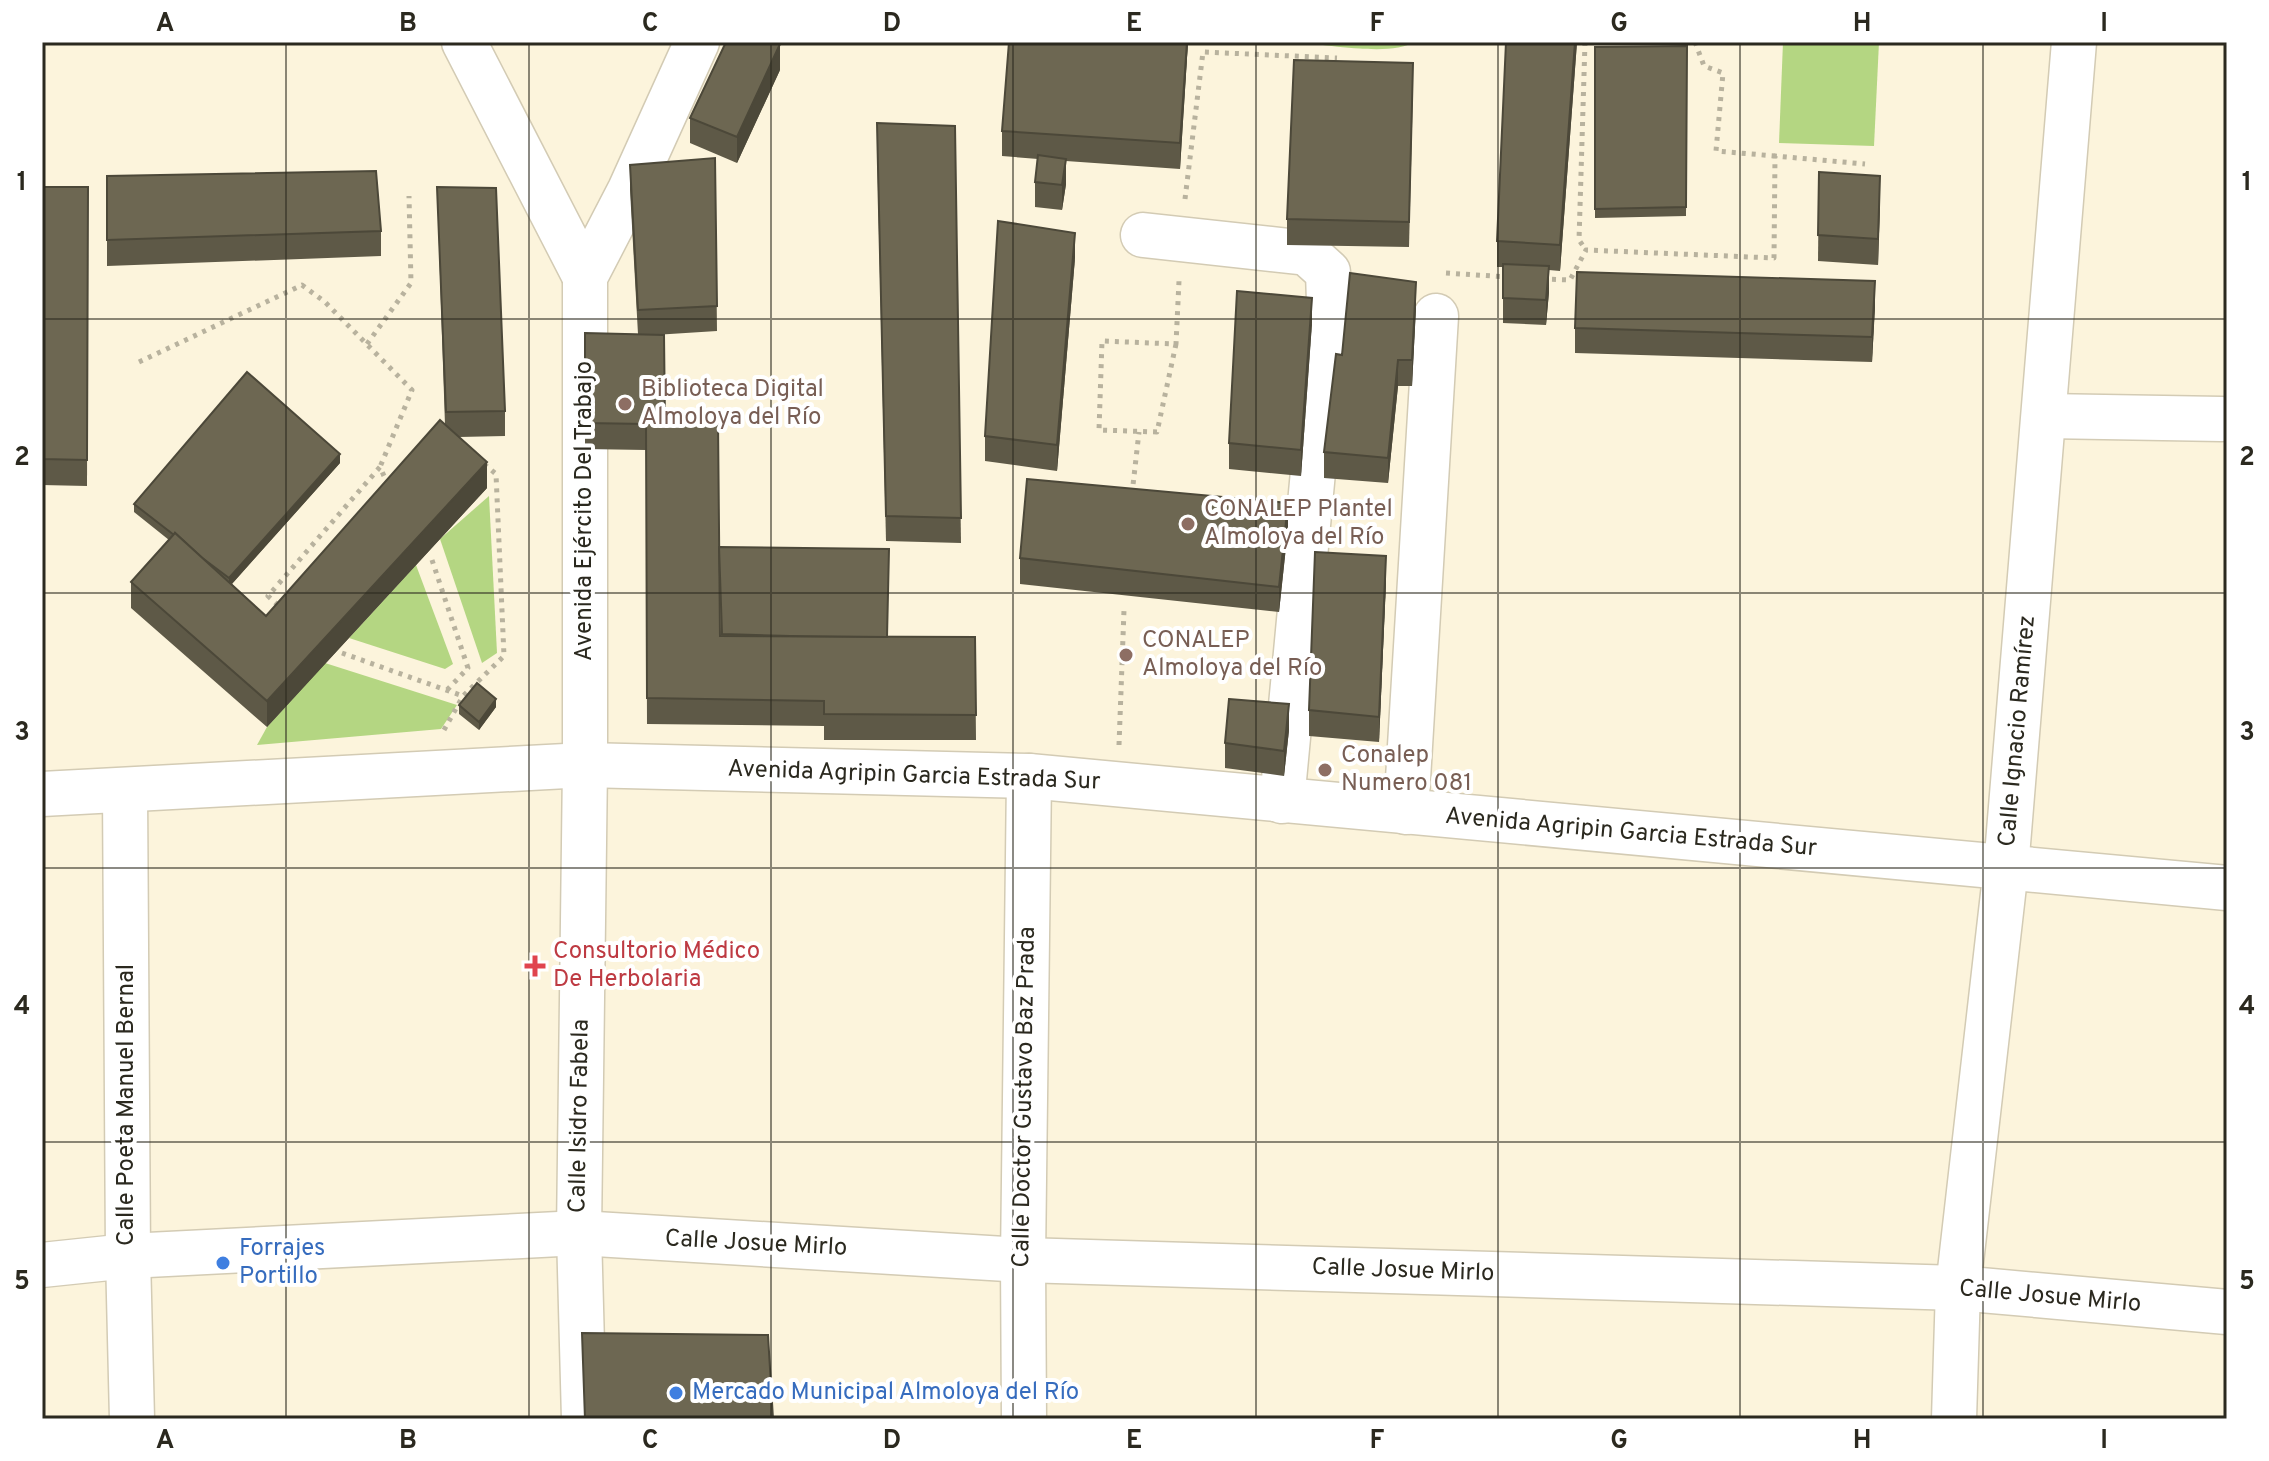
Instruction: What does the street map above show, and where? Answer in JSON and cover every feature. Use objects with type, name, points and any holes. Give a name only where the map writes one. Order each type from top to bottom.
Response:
[{"type":"street","points":[[464,42],[585,277]]},
{"type":"street","name":"Avenida Ejército Del Trabajo","points":[[585,765],[585,277],[630,190],[697,42]]},
{"type":"street","name":"Calle Ignacio Ramírez","points":[[1954,1419],[1958,1288],[2006,868],[2074,42]]},
{"type":"street","points":[[1162,238],[1307,253],[1328,272],[1329,302],[1282,801]]},
{"type":"street","points":[[1406,812],[1436,316]]},
{"type":"street","points":[[2045,416],[2222,419]]},
{"type":"street","name":"Avenida Agripin Garcia Estrada Sur","points":[[42,794],[585,765],[1029,776],[2227,888]]},
{"type":"street","name":"Calle Isidro Fabela","points":[[584,1419],[579,1233],[585,765]]},
{"type":"street","name":"Calle Doctor Gustavo Baz Prada","points":[[1024,1419],[1029,776]]},
{"type":"street","name":"Calle Poeta Manuel Bernal","points":[[125,791],[132,1419]]},
{"type":"street","name":"Calle Josue Mirlo","points":[[42,1265],[128,1256],[579,1233],[1023,1260],[1958,1288],[2227,1312]]},
{"type":"path","points":[[1585,42],[1579,240],[1586,250]]},
{"type":"path","points":[[1695,42],[1704,66],[1723,73],[1716,151],[1865,164]]},
{"type":"path","points":[[1176,344],[1102,341],[1099,430],[1157,432],[1176,344],[1162,238],[1203,52],[1337,58]]},
{"type":"path","points":[[1586,250],[1774,258],[1775,156]]},
{"type":"path","points":[[367,344],[411,283],[409,196]]},
{"type":"path","points":[[1541,279],[1570,280],[1586,250]]},
{"type":"path","points":[[1436,316],[1440,273],[1512,277]]},
{"type":"path","points":[[139,362],[302,285],[325,302],[412,390],[380,467],[268,596],[278,605]]},
{"type":"path","points":[[1132,496],[1139,432]]},
{"type":"path","points":[[342,653],[463,696],[504,656],[496,474],[473,455]]},
{"type":"path","points":[[380,467],[388,485]]},
{"type":"path","points":[[432,560],[468,668],[447,690]]},
{"type":"path","points":[[1118,785],[1124,610]]},
{"type":"green space","points":[[1295,42],[1414,42],[1390,49],[1374,49]]},
{"type":"green space","points":[[1783,42],[1879,42],[1874,146],[1779,143]]},
{"type":"green space","points":[[489,496],[497,653],[482,663],[440,539]]},
{"type":"green space","points":[[416,565],[453,664],[445,669],[349,638]]},
{"type":"green space","points":[[325,663],[457,705],[441,729],[257,745],[267,727]]},
{"type":"building","points":[[726,42],[780,44],[737,137],[690,118]]},
{"type":"building","points":[[1009,42],[1187,42],[1180,143],[1002,131]]},
{"type":"building","points":[[1506,42],[1575,42],[1560,245],[1497,241]]},
{"type":"building","points":[[1687,46],[1686,207],[1595,209],[1595,47]]},
{"type":"building","points":[[1294,60],[1413,63],[1409,222],[1287,219]]},
{"type":"building","points":[[877,123],[955,126],[961,518],[886,516]]},
{"type":"building","points":[[1038,155],[1066,159],[1062,185],[1035,182]]},
{"type":"building","points":[[715,158],[717,306],[638,310],[630,165]]},
{"type":"building","points":[[376,171],[381,231],[107,240],[107,176]]},
{"type":"building","points":[[1819,172],[1880,176],[1878,239],[1818,235]]},
{"type":"building","points":[[42,187],[88,187],[87,460],[42,459]]},
{"type":"building","points":[[437,187],[496,188],[505,411],[446,412]]},
{"type":"building","points":[[998,221],[1075,233],[1057,445],[985,436]]},
{"type":"building","points":[[1503,264],[1549,266],[1546,300],[1503,298]]},
{"type":"building","points":[[1577,272],[1875,281],[1872,337],[1575,328]]},
{"type":"building","points":[[1350,273],[1416,282],[1412,360],[1398,360],[1388,458],[1324,452],[1336,354],[1342,355]]},
{"type":"building","points":[[1237,291],[1312,298],[1301,450],[1229,443]]},
{"type":"building","points":[[585,333],[664,335],[665,424],[718,421],[720,636],[975,637],[976,715],[824,714],[824,701],[647,698],[646,424],[585,423]]},
{"type":"building","points":[[247,372],[340,454],[229,578],[134,504]]},
{"type":"building","points":[[440,420],[487,462],[267,701],[131,582],[175,533],[266,616]]},
{"type":"building","points":[[1027,479],[1288,503],[1279,587],[1020,558]]},
{"type":"building","points":[[719,547],[889,549],[887,637],[722,634]]},
{"type":"building","points":[[1315,552],[1386,556],[1379,717],[1309,710]]},
{"type":"building","points":[[477,683],[496,699],[479,722],[459,705]]},
{"type":"building","points":[[1229,699],[1289,704],[1284,751],[1225,743]]},
{"type":"building","name":"Mercado Municipal Almoloya del Río","points":[[582,1333],[768,1335],[773,1419],[585,1419]]},
{"type":"place","name":"Biblioteca Digital Almoloya del Río","points":[[625,404]]},
{"type":"place","name":"CONALEP Plantel Almoloya del Río","points":[[1188,524]]},
{"type":"place","name":"CONALEP Almoloya del Río","points":[[1126,655]]},
{"type":"place","name":"Conalep Numero 081","points":[[1325,770]]},
{"type":"place","name":"Consultorio Médico De Herbolaria","points":[[535,966]]},
{"type":"place","name":"Forrajes Portillo","points":[[223,1263]]},
{"type":"place","name":"Mercado Municipal Almoloya del Río","points":[[676,1393]]}]
